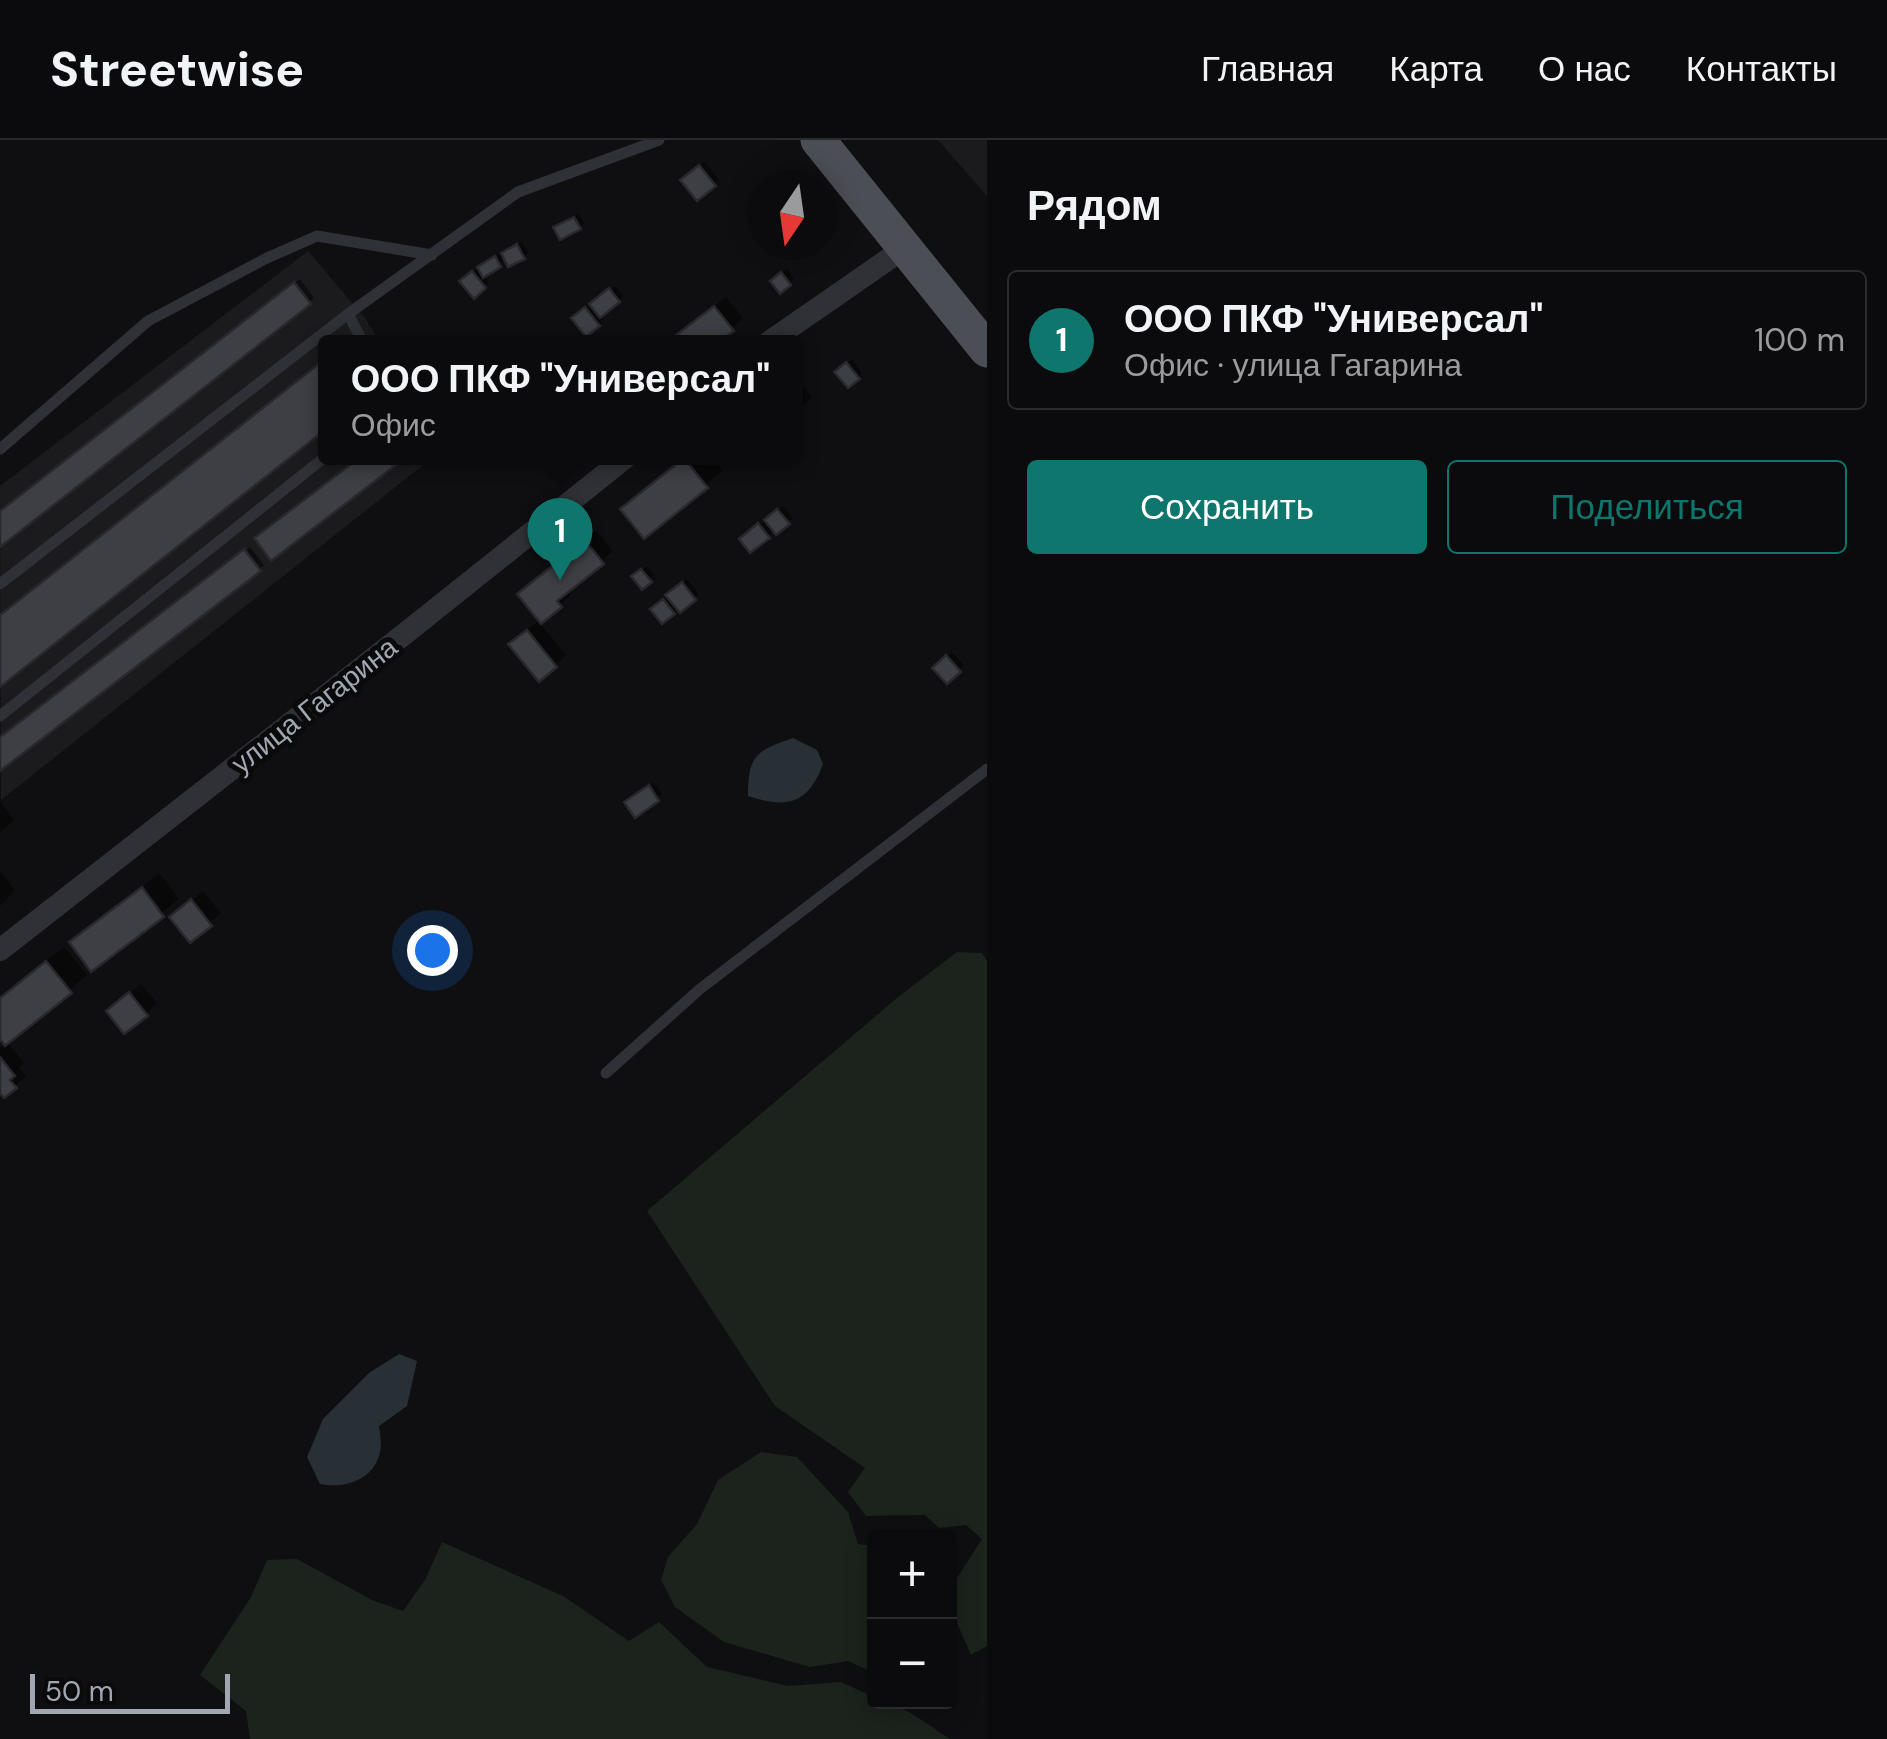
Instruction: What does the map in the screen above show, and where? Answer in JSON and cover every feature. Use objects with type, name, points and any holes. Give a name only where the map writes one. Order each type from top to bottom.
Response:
[{"type":"main road","points":[[818,140],[987,350]]},
{"type":"street","points":[[778,335],[906,247]]},
{"type":"street","name":"улица Гагарина","points":[[0,950],[616,465]]},
{"type":"lane","points":[[321,335],[518,192],[659,140]]},
{"type":"lane","points":[[0,449],[148,320],[266,258],[317,236],[432,255]]},
{"type":"lane","points":[[348,314],[359,335]]},
{"type":"lane","points":[[0,584],[318,337]]},
{"type":"lane","points":[[0,716],[318,463]]},
{"type":"lane","points":[[606,1073],[700,989],[987,768]]},
{"type":"shaded area","points":[[938,140],[987,140],[987,196]]},
{"type":"shaded area","points":[[308,251],[376,335],[318,335],[318,465],[423,465],[1,800],[0,486]]},
{"type":"shaded area","points":[[793,738],[817,750],[823,764],[811,788],[785,802],[748,796],[750,771],[757,756]]},
{"type":"shaded area","points":[[957,952],[982,953],[987,961],[987,1646],[971,1655],[957,1623],[957,1578],[982,1539],[966,1525],[939,1528],[925,1515],[866,1516],[848,1492],[865,1468],[775,1406],[647,1211],[898,997]]},
{"type":"shaded area","points":[[399,1354],[417,1361],[407,1406],[379,1426],[381,1446],[377,1462],[357,1480],[339,1485],[320,1484],[307,1457],[323,1419],[369,1373]]},
{"type":"shaded area","points":[[761,1452],[797,1457],[848,1512],[858,1544],[867,1545],[867,1670],[848,1661],[810,1667],[724,1642],[675,1607],[661,1580],[668,1557],[697,1524],[718,1480]]},
{"type":"shaded area","points":[[442,1542],[563,1596],[629,1641],[659,1622],[707,1667],[788,1686],[841,1682],[867,1694],[867,1709],[905,1710],[950,1739],[250,1739],[246,1711],[200,1675],[251,1597],[267,1560],[297,1559],[372,1600],[403,1611],[425,1580]]},
{"type":"building","points":[[699,165],[716,186],[697,201],[680,180]]},
{"type":"building","points":[[574,217],[581,229],[560,240],[553,227]]},
{"type":"building","points":[[517,244],[525,259],[508,267],[501,253]]},
{"type":"building","points":[[495,256],[501,267],[483,278],[477,267]]},
{"type":"building","points":[[472,271],[486,288],[474,299],[459,281]]},
{"type":"building","points":[[781,272],[791,285],[780,294],[770,281]]},
{"type":"building","points":[[294,282],[311,304],[0,547],[0,511]]},
{"type":"building","points":[[609,288],[620,302],[600,318],[589,304]]},
{"type":"building","points":[[714,306],[734,331],[729,335],[676,335]]},
{"type":"building","points":[[585,307],[600,326],[584,335],[571,318]]},
{"type":"building","points":[[846,362],[860,379],[848,388],[834,372]]},
{"type":"building","points":[[318,365],[318,436],[0,687],[0,615]]},
{"type":"building","points":[[350,465],[396,465],[271,561],[254,538]]},
{"type":"building","points":[[675,465],[690,465],[708,488],[644,539],[620,509]]},
{"type":"building","points":[[777,509],[790,524],[776,535],[764,520]]},
{"type":"building","points":[[758,523],[770,538],[750,553],[739,539]]},
{"type":"building","points":[[585,540],[604,564],[557,601],[562,607],[541,624],[517,594]]},
{"type":"building","points":[[244,549],[261,571],[0,771],[0,737]]},
{"type":"building","points":[[641,569],[652,582],[642,590],[631,576]]},
{"type":"building","points":[[682,582],[696,600],[680,613],[665,595]]},
{"type":"building","points":[[663,599],[675,614],[662,624],[650,609]]},
{"type":"building","points":[[527,630],[557,667],[539,682],[508,644]]},
{"type":"building","points":[[946,655],[961,672],[947,684],[932,668]]},
{"type":"building","points":[[649,785],[659,801],[635,818],[624,802]]},
{"type":"building","points":[[142,887],[164,917],[91,972],[69,942]]},
{"type":"building","points":[[191,899],[212,926],[190,943],[169,917]]},
{"type":"building","points":[[46,961],[72,993],[5,1046],[0,1039],[0,998]]},
{"type":"building","points":[[129,992],[148,1016],[124,1034],[106,1011]]},
{"type":"building","points":[[0,1057],[15,1076],[10,1080],[17,1088],[4,1098],[0,1093]]},
{"type":"place","name":"ООО ПКФ \"Универсал\"","points":[[560,580]]}]
